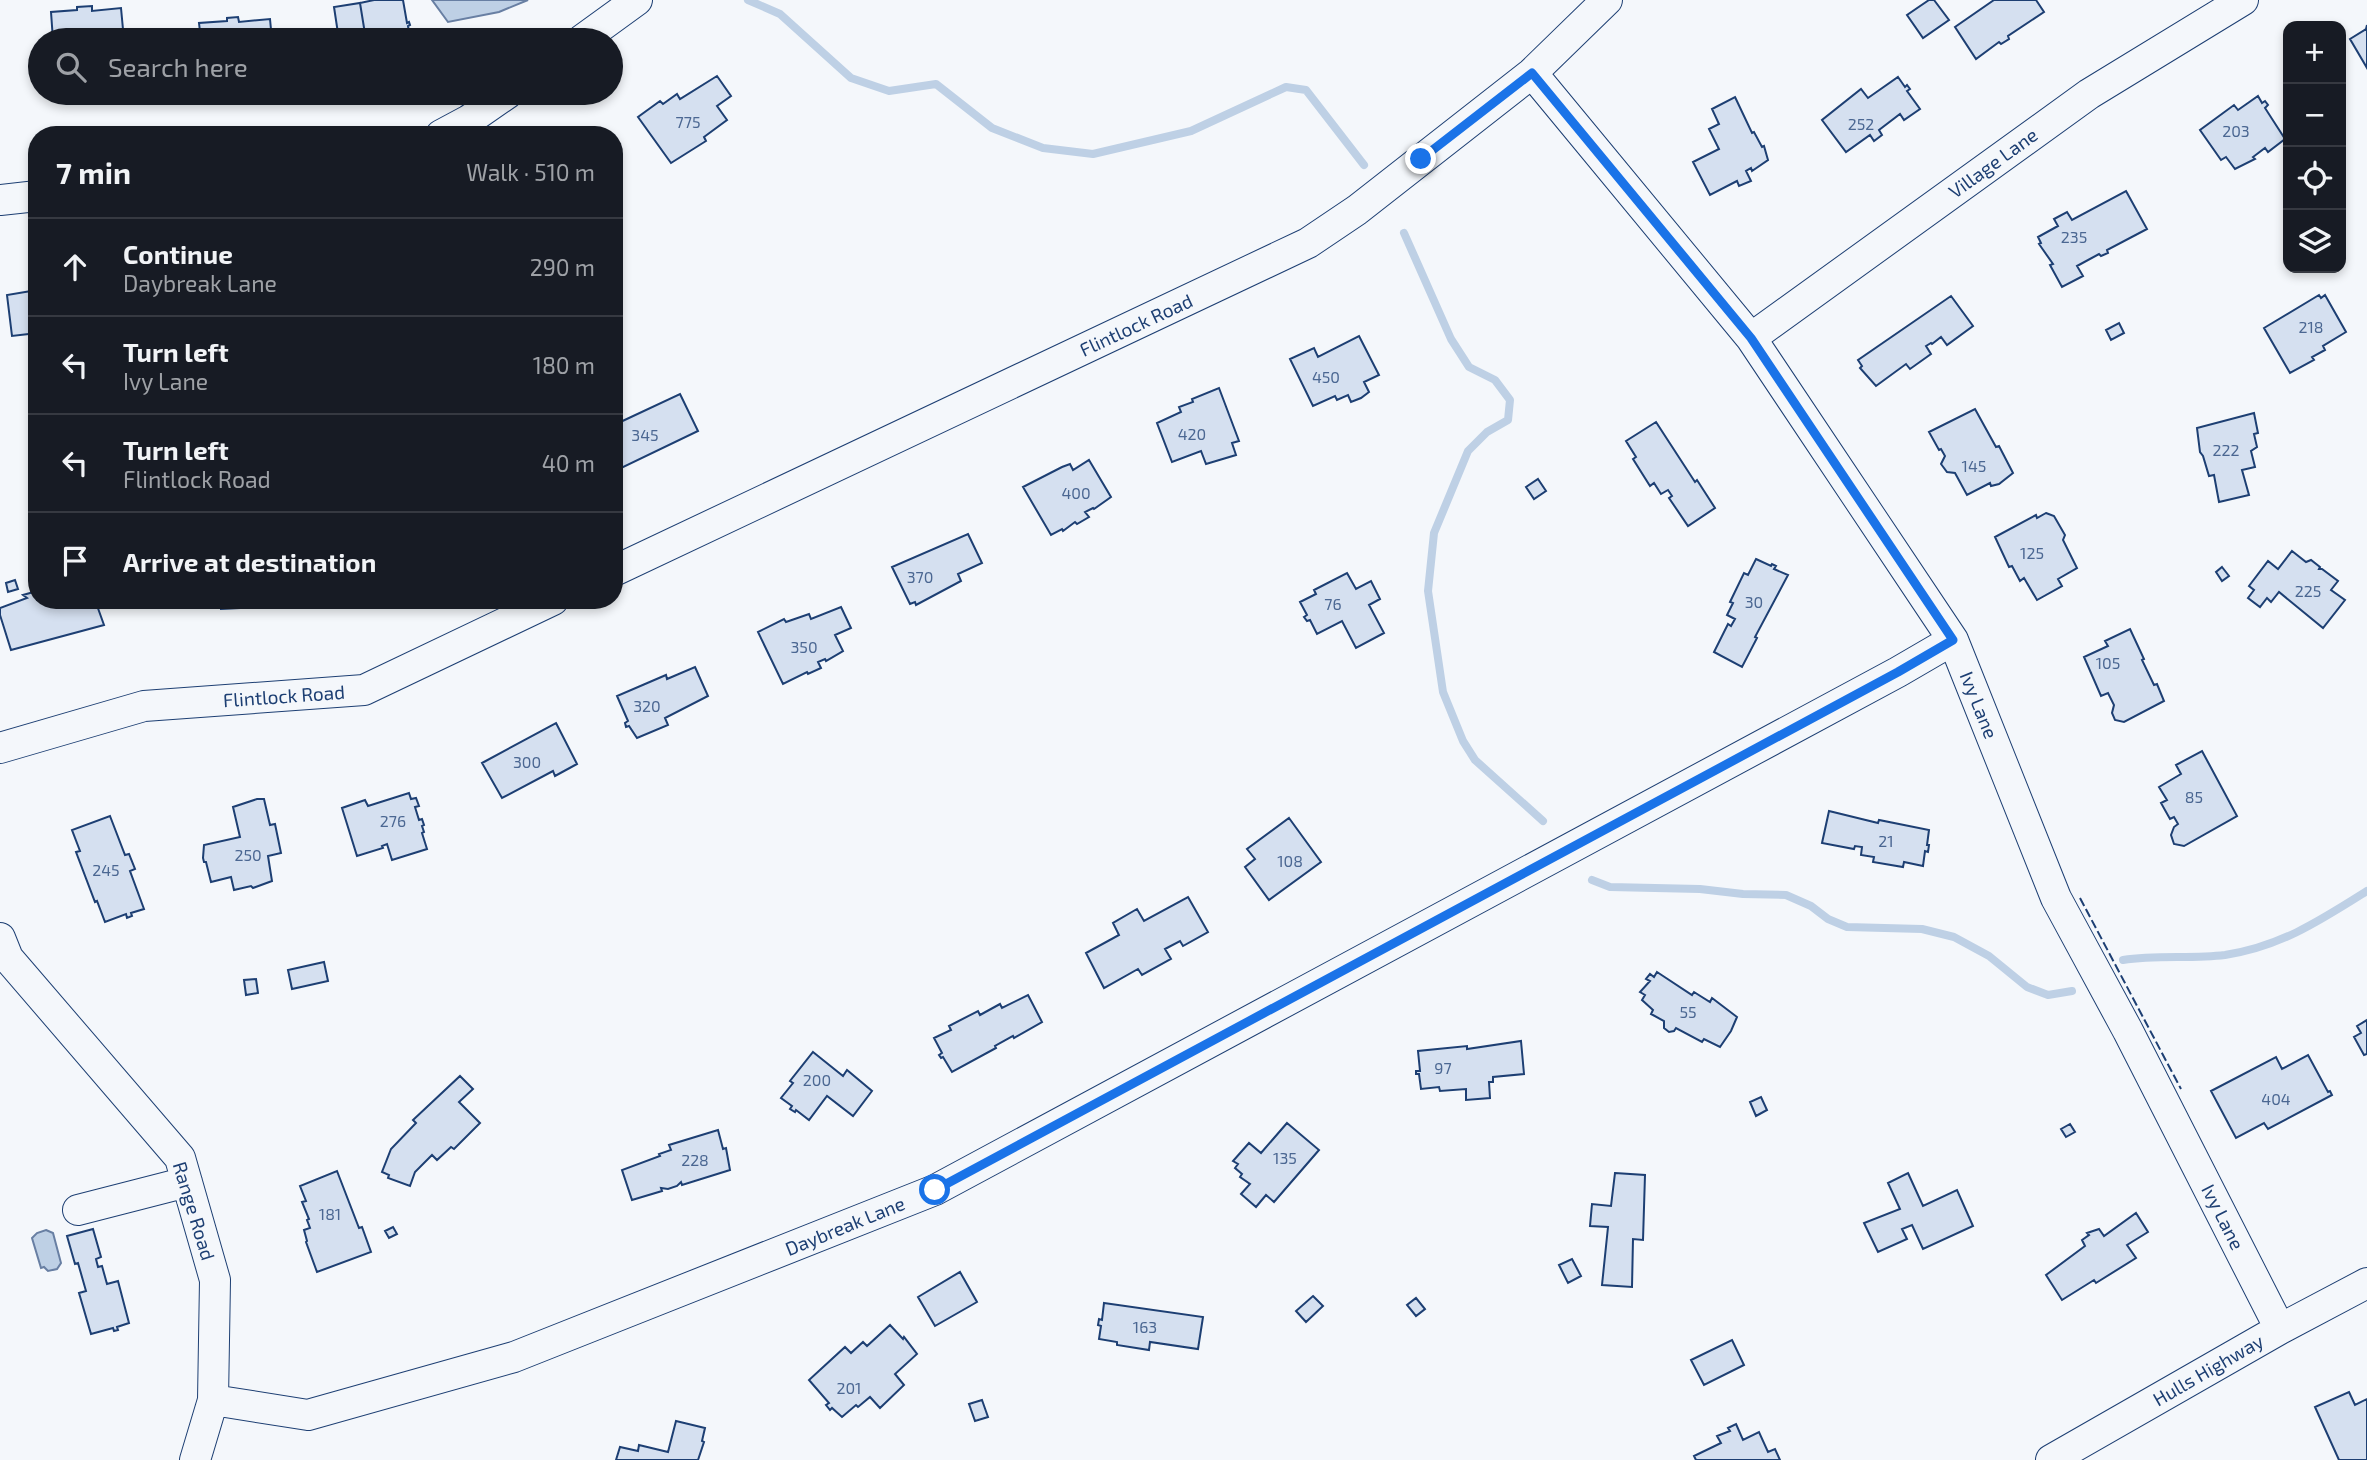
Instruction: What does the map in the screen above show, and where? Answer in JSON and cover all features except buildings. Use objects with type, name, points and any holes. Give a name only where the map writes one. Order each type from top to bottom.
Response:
[{"type":"street","points":[[598,28],[637,0]]},
{"type":"street","name":"Flintlock Road","points":[[623,567],[1308,243],[1357,210],[1532,73],[1607,0]]},
{"type":"street","name":"Village Lane","points":[[1751,338],[2089,94],[2243,0]]},
{"type":"street","name":"Ivy Lane","points":[[1532,73],[1751,338],[1953,640],[2056,898],[2128,1031],[2280,1329]]},
{"type":"street","points":[[458,126],[491,105]]},
{"type":"street","points":[[0,200],[28,197]]},
{"type":"street","name":"Flintlock Road","points":[[0,748],[144,706],[364,690],[534,609]]},
{"type":"street","name":"Daybreak Lane","points":[[213,1400],[308,1415],[514,1357],[935,1190],[1953,640]]},
{"type":"street","name":"Range Road","points":[[0,938],[8,958],[180,1158],[215,1280],[213,1400],[195,1460]]},
{"type":"street","points":[[79,1209],[187,1182]]},
{"type":"street","name":"Hulls Highway","points":[[2051,1460],[2280,1329],[2367,1283]]},
{"type":"water","points":[[432,0],[528,0],[499,12],[448,22]]},
{"type":"water","points":[[46,1230],[53,1233],[61,1263],[57,1269],[48,1271],[44,1267],[41,1268],[32,1238]]},
{"type":"waterway","points":[[748,0],[780,14],[851,78],[889,91],[936,84],[992,128],[1043,148],[1093,154],[1191,131],[1286,87],[1306,90],[1364,165]]},
{"type":"waterway","points":[[1404,233],[1451,339],[1469,367],[1495,380],[1510,400],[1508,420],[1487,432],[1468,451],[1434,533],[1428,591],[1443,692],[1463,741],[1475,760],[1543,821]]},
{"type":"waterway","points":[[1592,880],[1610,887],[1786,895],[1847,927],[1922,929],[1954,937],[1989,956],[2027,987],[2048,995],[2072,991]]},
{"type":"waterway","points":[[2123,960],[2225,955],[2264,946],[2299,931],[2367,891]]},
{"type":"fence","points":[[2080,898],[2181,1089]]},
{"type":"route","points":[[935,1190],[1953,640],[1751,338],[1532,73],[1421,159]]}]
